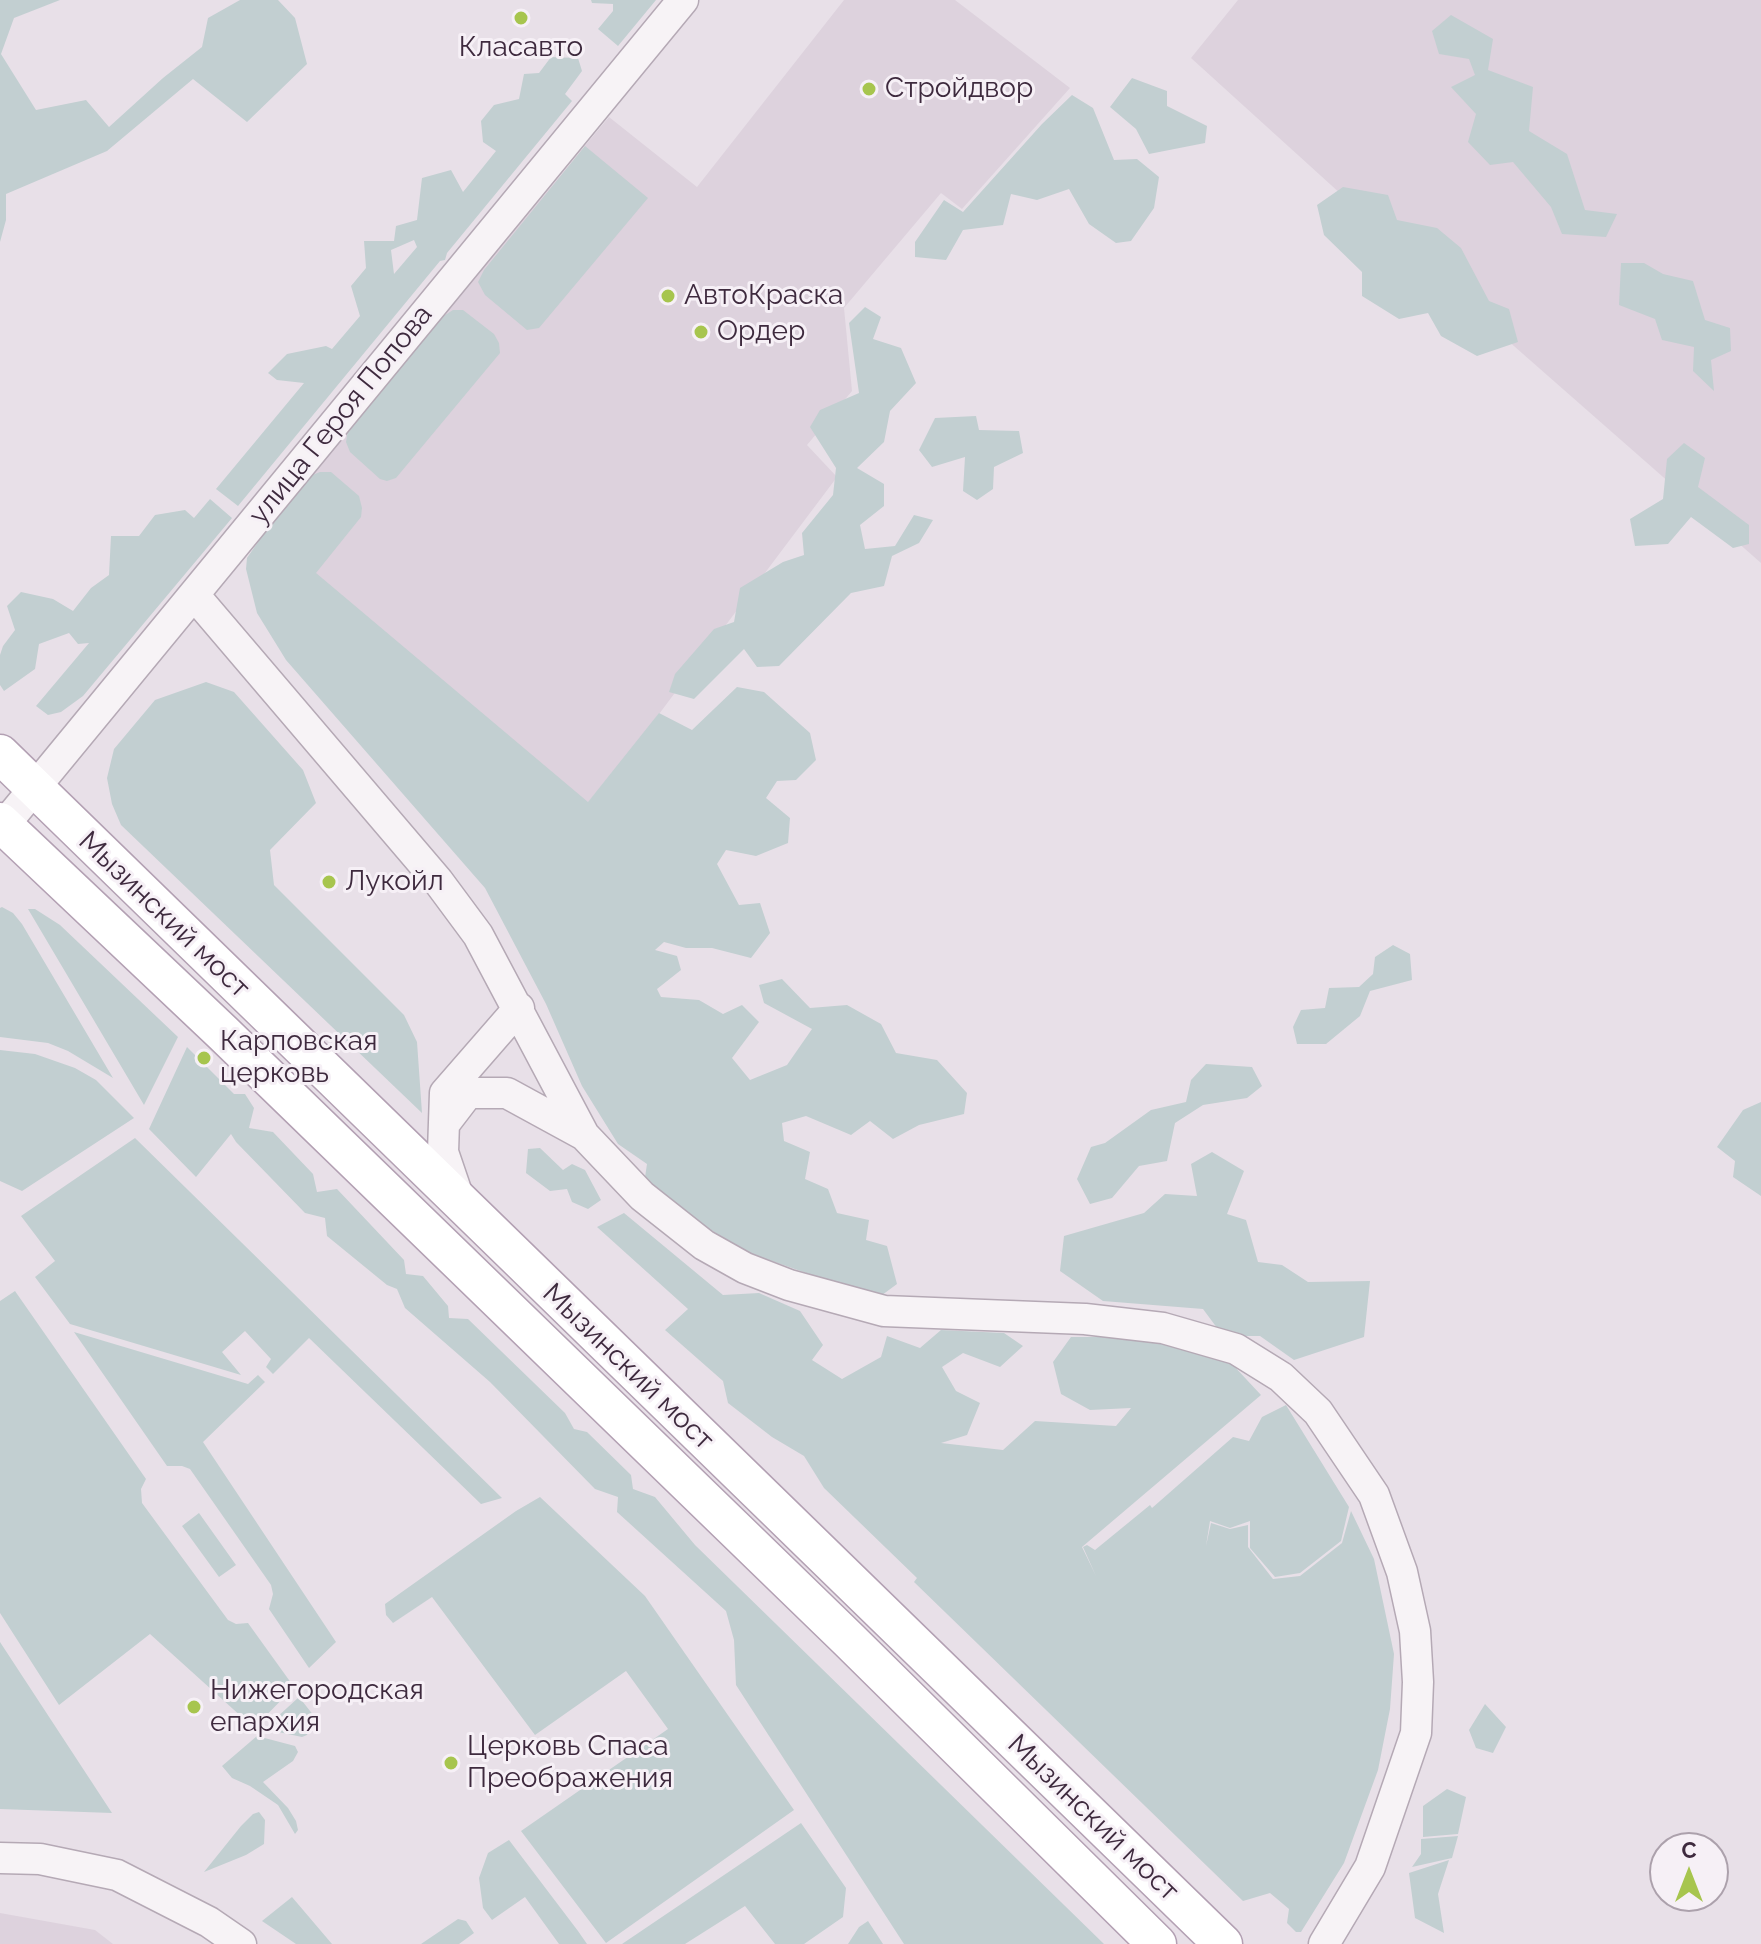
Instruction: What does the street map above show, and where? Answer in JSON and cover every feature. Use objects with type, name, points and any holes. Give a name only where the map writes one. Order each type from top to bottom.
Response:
[{"type":"main road","name":"Мызинский мост","points":[[0,754],[1218,1939]]},
{"type":"main road","name":"Мызинский мост","points":[[1,826],[245,1054],[847,1638],[1157,1944]]},
{"type":"street","name":"улица Героя Попова","points":[[1,826],[195,596],[328,429],[683,0]]},
{"type":"street","points":[[195,596],[438,881],[478,935],[584,1135],[642,1196],[704,1245],[745,1268],[789,1285],[884,1311],[1085,1319],[1163,1328],[1236,1349],[1281,1377],[1318,1412],[1374,1495],[1402,1572],[1415,1631],[1418,1682],[1416,1733],[1370,1867],[1324,1944]]},
{"type":"street","points":[[461,1205],[443,1152],[445,1093],[519,1008]]},
{"type":"street","points":[[444,1124],[468,1093],[507,1093],[584,1135]]},
{"type":"street","points":[[0,1858],[40,1859],[117,1875],[209,1922],[241,1944]]},
{"type":"shaded area","points":[[0,0],[60,0],[14,18],[1,54],[36,110],[86,100],[109,127],[202,47],[208,18],[240,0],[278,0],[295,18],[307,64],[247,122],[193,79],[107,151],[6,194],[6,220],[0,242]]},
{"type":"shaded area","points":[[591,0],[656,0],[618,46],[598,29],[613,11],[613,4],[592,3]]},
{"type":"shaded area","points":[[844,0],[955,0],[1070,88],[962,209],[941,193],[844,308],[852,391],[807,445],[837,477],[635,746],[563,833],[247,558],[310,476],[609,117],[697,187]]},
{"type":"shaded area","points":[[1238,0],[1761,0],[1761,563],[1342,195],[1191,58]]},
{"type":"shaded area","points":[[1451,15],[1493,39],[1488,70],[1533,87],[1529,131],[1567,154],[1585,210],[1617,214],[1606,237],[1562,234],[1551,207],[1513,162],[1490,165],[1468,142],[1476,114],[1451,87],[1475,75],[1469,59],[1439,54],[1432,31]]},
{"type":"shaded area","points":[[551,57],[578,58],[582,71],[565,94],[572,101],[447,253],[445,260],[440,261],[238,506],[216,489],[304,383],[277,380],[268,373],[287,354],[326,346],[332,349],[360,316],[351,286],[366,268],[364,241],[394,241],[396,226],[417,220],[422,178],[451,170],[463,192],[496,151],[483,142],[481,121],[494,105],[519,99],[524,74],[539,73]],"holes":[[[414,240],[417,247],[394,274],[391,250]]]},
{"type":"shaded area","points":[[1132,78],[1167,91],[1167,106],[1207,126],[1205,143],[1149,154],[1136,129],[1110,107]]},
{"type":"shaded area","points":[[1072,95],[1093,108],[1114,160],[1137,159],[1159,177],[1154,208],[1131,241],[1116,243],[1089,224],[1069,189],[1037,200],[1011,194],[1003,225],[963,230],[946,260],[915,257],[915,242],[944,200],[963,212]]},
{"type":"shaded area","points":[[585,146],[648,198],[539,328],[527,330],[485,295],[478,282],[484,270]]},
{"type":"shaded area","points":[[1343,187],[1388,195],[1397,220],[1437,228],[1461,248],[1489,301],[1509,309],[1518,342],[1477,356],[1441,336],[1428,313],[1399,319],[1362,296],[1362,272],[1324,235],[1317,205]]},
{"type":"shaded area","points":[[1621,263],[1644,263],[1663,274],[1693,281],[1705,320],[1730,328],[1731,351],[1711,360],[1714,391],[1693,371],[1694,347],[1662,340],[1655,319],[1619,305]]},
{"type":"shaded area","points":[[865,307],[881,317],[873,339],[901,348],[916,383],[890,411],[884,442],[857,468],[884,484],[884,506],[860,525],[865,549],[895,546],[914,515],[933,520],[919,543],[892,556],[884,586],[851,593],[779,666],[757,667],[744,649],[694,699],[669,692],[675,674],[714,629],[734,622],[740,588],[783,562],[804,555],[802,533],[833,495],[836,468],[810,427],[820,410],[859,393],[849,323]]},
{"type":"shaded area","points":[[453,310],[463,310],[494,334],[500,353],[396,478],[387,481],[380,479],[350,452],[346,442],[348,430],[442,317]]},
{"type":"shaded area","points":[[976,416],[979,430],[1019,431],[1023,453],[994,467],[993,489],[977,500],[963,491],[965,457],[932,467],[919,450],[935,418]]},
{"type":"shaded area","points":[[1684,443],[1705,458],[1698,487],[1749,525],[1749,544],[1733,548],[1691,517],[1668,544],[1635,546],[1630,519],[1663,499],[1667,459]]},
{"type":"shaded area","points":[[331,472],[359,496],[362,508],[361,517],[316,573],[588,802],[659,713],[692,730],[737,687],[764,692],[810,733],[816,760],[796,780],[777,781],[766,798],[790,818],[788,843],[756,856],[726,850],[717,864],[739,905],[760,903],[770,933],[751,958],[712,948],[686,948],[664,942],[655,950],[677,956],[681,970],[657,989],[661,997],[699,1000],[723,1014],[742,1005],[759,1022],[732,1058],[750,1080],[787,1065],[812,1029],[764,1003],[759,985],[782,979],[810,1008],[847,1005],[881,1024],[896,1053],[937,1060],[967,1093],[964,1114],[919,1125],[893,1139],[870,1121],[851,1135],[806,1116],[782,1123],[784,1141],[810,1152],[805,1179],[828,1189],[837,1213],[869,1220],[866,1240],[887,1246],[897,1284],[878,1298],[749,1253],[671,1206],[644,1184],[647,1164],[618,1144],[582,1086],[546,1004],[485,888],[286,660],[257,613],[246,569],[247,558],[310,476]]},
{"type":"shaded area","points":[[210,499],[232,518],[83,696],[61,712],[48,715],[36,706],[89,643],[78,644],[69,633],[39,644],[35,669],[4,691],[0,685],[0,655],[15,630],[7,606],[21,592],[53,599],[73,611],[91,588],[109,575],[111,536],[139,536],[155,515],[185,510],[194,518]]},
{"type":"shaded area","points":[[206,682],[234,692],[303,770],[316,803],[270,850],[274,885],[404,1015],[417,1042],[422,1113],[121,825],[112,804],[107,778],[114,749],[155,700]]},
{"type":"shaded area","points":[[2,907],[13,913],[22,924],[113,1078],[68,1051],[48,1043],[0,1037]]},
{"type":"shaded area","points":[[28,909],[35,909],[60,925],[178,1037],[144,1105]]},
{"type":"shaded area","points":[[1393,945],[1410,954],[1412,980],[1370,991],[1360,1016],[1326,1044],[1297,1044],[1293,1027],[1301,1010],[1325,1008],[1329,988],[1359,987],[1373,974],[1375,957]]},
{"type":"shaded area","points":[[187,1047],[234,1094],[245,1094],[254,1108],[249,1128],[273,1132],[313,1174],[317,1192],[337,1189],[404,1260],[406,1274],[423,1276],[448,1306],[449,1318],[468,1319],[565,1413],[574,1429],[587,1432],[631,1475],[633,1489],[655,1497],[695,1545],[1104,1944],[904,1944],[736,1685],[734,1640],[726,1611],[617,1512],[618,1497],[595,1489],[490,1382],[405,1308],[397,1289],[387,1285],[327,1236],[325,1218],[305,1213],[231,1134],[196,1177],[149,1129]]},
{"type":"shaded area","points":[[0,1050],[35,1054],[75,1068],[96,1080],[134,1118],[22,1191],[0,1181]]},
{"type":"shaded area","points":[[1206,1064],[1252,1067],[1262,1086],[1247,1098],[1203,1105],[1175,1123],[1167,1161],[1139,1166],[1112,1198],[1090,1204],[1077,1179],[1091,1147],[1105,1143],[1151,1110],[1186,1102],[1191,1080]]},
{"type":"shaded area","points":[[1761,1102],[1761,1196],[1733,1177],[1735,1161],[1717,1147],[1743,1110]]},
{"type":"shaded area","points":[[135,1138],[502,1498],[481,1504],[309,1338],[273,1374],[266,1367],[271,1359],[245,1331],[222,1352],[241,1375],[70,1324],[35,1277],[55,1261],[21,1216]]},
{"type":"shaded area","points":[[540,1148],[563,1170],[572,1164],[585,1170],[601,1200],[588,1209],[572,1202],[567,1189],[550,1191],[526,1173],[528,1149]]},
{"type":"shaded area","points":[[1212,1152],[1244,1171],[1227,1214],[1246,1220],[1258,1262],[1282,1265],[1308,1282],[1370,1281],[1364,1337],[1294,1360],[1260,1336],[1223,1336],[1203,1309],[1103,1301],[1060,1271],[1064,1236],[1144,1213],[1165,1194],[1197,1196],[1191,1164]]},
{"type":"shaded area","points":[[624,1213],[723,1295],[759,1293],[800,1311],[823,1345],[812,1360],[842,1379],[881,1357],[887,1336],[920,1348],[941,1330],[1004,1333],[1023,1346],[1000,1367],[963,1353],[942,1367],[956,1391],[980,1403],[967,1435],[941,1443],[1003,1450],[1035,1421],[1116,1426],[1131,1408],[1090,1410],[1061,1394],[1053,1362],[1071,1337],[1133,1337],[1192,1346],[1232,1364],[1261,1395],[1082,1547],[1096,1576],[1083,1547],[1087,1545],[1095,1550],[1150,1505],[1152,1508],[1233,1437],[1249,1441],[1262,1417],[1286,1405],[1349,1507],[1341,1541],[1300,1573],[1275,1577],[1250,1548],[1250,1521],[1230,1528],[1210,1521],[1206,1546],[1211,1523],[1230,1529],[1248,1525],[1248,1547],[1273,1579],[1300,1576],[1342,1543],[1351,1511],[1374,1559],[1394,1654],[1390,1709],[1378,1770],[1344,1863],[1301,1932],[1296,1932],[1287,1923],[1289,1909],[1270,1893],[1243,1901],[914,1582],[917,1578],[824,1488],[804,1456],[772,1437],[728,1403],[723,1381],[665,1330],[688,1309],[597,1227]]},
{"type":"shaded area","points":[[15,1291],[146,1479],[141,1489],[142,1503],[228,1620],[236,1624],[248,1623],[294,1687],[254,1728],[150,1634],[59,1705],[0,1613],[0,1301]]},
{"type":"shaded area","points":[[74,1332],[248,1384],[258,1375],[265,1382],[203,1442],[336,1642],[309,1668],[269,1609],[273,1594],[271,1585],[190,1469],[167,1466]]},
{"type":"shaded area","points":[[540,1497],[645,1596],[794,1810],[606,1943],[521,1831],[668,1729],[626,1671],[535,1735],[432,1597],[393,1623],[386,1615],[385,1604]]},
{"type":"shaded area","points":[[199,1513],[236,1565],[219,1577],[182,1526]]},
{"type":"shaded area","points":[[0,1642],[112,1813],[0,1809]]},
{"type":"shaded area","points":[[299,1697],[314,1716],[307,1735],[302,1737],[264,1729]]},
{"type":"shaded area","points":[[1485,1704],[1506,1727],[1493,1753],[1476,1748],[1469,1730]]},
{"type":"shaded area","points":[[257,1736],[295,1746],[298,1752],[293,1761],[263,1782],[296,1821],[298,1830],[295,1834],[278,1805],[232,1778],[222,1766]]},
{"type":"shaded area","points":[[1447,1789],[1466,1797],[1458,1834],[1423,1837],[1423,1806]]},
{"type":"shaded area","points":[[259,1812],[265,1820],[264,1844],[204,1872],[241,1826]]},
{"type":"shaded area","points":[[801,1823],[846,1888],[843,1917],[804,1944],[775,1944],[745,1906],[685,1944],[622,1944]]},
{"type":"shaded area","points":[[1458,1836],[1452,1858],[1412,1867],[1421,1854],[1421,1839]]},
{"type":"shaded area","points":[[509,1840],[587,1944],[559,1944],[525,1897],[492,1920],[483,1908],[479,1878],[488,1853]]},
{"type":"shaded area","points":[[1449,1860],[1438,1894],[1444,1933],[1415,1918],[1409,1873]]},
{"type":"shaded area","points":[[292,1897],[332,1944],[296,1944],[262,1921]]},
{"type":"shaded area","points":[[0,1913],[95,1930],[113,1944],[0,1944]]},
{"type":"shaded area","points":[[458,1919],[466,1921],[474,1933],[459,1944],[421,1944]]},
{"type":"shaded area","points":[[868,1921],[883,1944],[848,1944],[859,1927]]},
{"type":"place","name":"Класавто","points":[[521,18]]},
{"type":"place","name":"Стройдвор","points":[[869,89]]},
{"type":"place","name":"АвтоКраска","points":[[668,296]]},
{"type":"place","name":"Ордер","points":[[701,332]]},
{"type":"place","name":"Лукойл","points":[[329,882]]},
{"type":"place","name":"Карповская церковь","points":[[204,1058]]},
{"type":"place","name":"Нижегородская епархия","points":[[194,1707]]},
{"type":"place","name":"Церковь Спаса Преображения","points":[[451,1763]]}]
